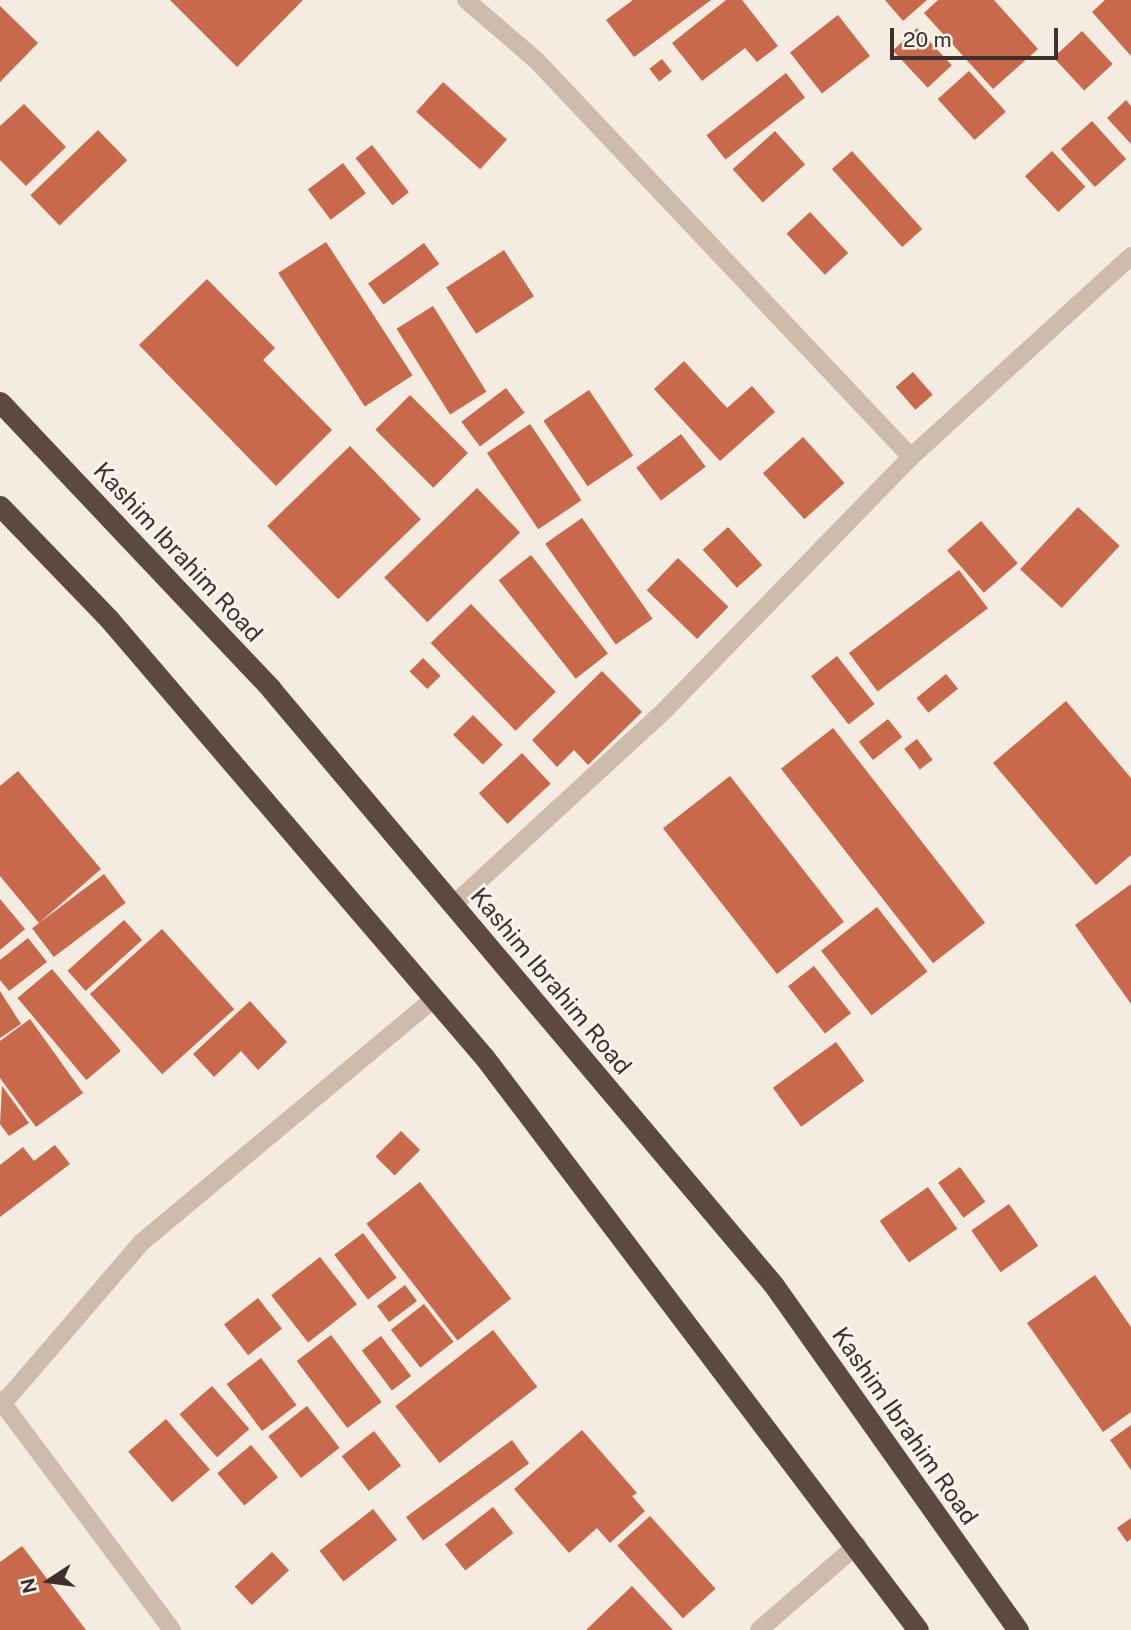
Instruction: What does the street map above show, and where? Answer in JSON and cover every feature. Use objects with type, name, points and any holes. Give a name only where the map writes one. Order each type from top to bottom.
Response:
[{"type":"highway","name":"Kashim Ibrahim Road","points":[[0,402],[271,689],[773,1284],[1018,1630]]},
{"type":"highway","points":[[0,506],[109,619],[434,999],[654,1275],[918,1630]]},
{"type":"street","points":[[466,0],[536,60],[911,457]]},
{"type":"street","points":[[453,905],[665,710],[911,457],[1131,256]]},
{"type":"street","points":[[172,1630],[1,1403],[142,1242],[434,999]]},
{"type":"street","points":[[759,1630],[857,1545]]},
{"type":"building","points":[[170,0],[303,0],[237,67]]},
{"type":"building","points":[[633,0],[711,0],[634,57],[606,20]]},
{"type":"building","points":[[726,0],[742,0],[778,46],[757,62],[745,48],[702,81],[672,43]]},
{"type":"building","points":[[885,0],[927,0],[903,21]]},
{"type":"building","points":[[938,0],[994,0],[1038,49],[993,89],[924,13]]},
{"type":"building","points":[[1105,0],[1131,0],[1131,56],[1092,12]]},
{"type":"building","points":[[0,6],[38,43],[0,82]]},
{"type":"building","points":[[838,15],[870,56],[822,94],[790,53]]},
{"type":"building","points":[[917,28],[952,65],[928,88],[893,51]]},
{"type":"building","points":[[1082,31],[1113,64],[1084,91],[1053,58]]},
{"type":"building","points":[[662,59],[672,72],[659,81],[649,69]]},
{"type":"building","points":[[969,71],[1006,112],[975,140],[938,99]]},
{"type":"building","points":[[786,73],[805,97],[725,160],[706,135]]},
{"type":"building","points":[[443,82],[507,140],[480,169],[416,112]]},
{"type":"building","points":[[1126,100],[1131,106],[1131,144],[1107,118]]},
{"type":"building","points":[[24,104],[66,147],[26,186],[0,160],[0,126]]},
{"type":"building","points":[[1092,121],[1126,159],[1095,187],[1061,149]]},
{"type":"building","points":[[98,130],[127,160],[60,226],[30,195]]},
{"type":"building","points":[[775,131],[805,164],[763,203],[733,169]]},
{"type":"building","points":[[372,145],[409,192],[392,205],[355,158]]},
{"type":"building","points":[[852,151],[922,229],[902,247],[832,169]]},
{"type":"building","points":[[1052,151],[1085,187],[1058,212],[1025,176]]},
{"type":"building","points":[[343,163],[366,193],[331,220],[308,189]]},
{"type":"building","points":[[810,212],[848,253],[825,275],[787,234]]},
{"type":"building","points":[[326,242],[413,375],[365,406],[278,273]]},
{"type":"building","points":[[424,243],[439,264],[383,305],[368,284]]},
{"type":"building","points":[[504,250],[534,296],[476,334],[446,288]]},
{"type":"building","points":[[207,279],[275,348],[263,360],[332,430],[276,486],[139,345]]},
{"type":"building","points":[[433,306],[487,392],[450,414],[397,329]]},
{"type":"building","points":[[684,361],[727,408],[752,386],[775,412],[720,461],[654,389]]},
{"type":"building","points":[[913,372],[933,395],[915,410],[896,387]]},
{"type":"building","points":[[506,388],[525,413],[480,446],[461,422]]},
{"type":"building","points":[[589,390],[633,455],[588,486],[543,421]]},
{"type":"building","points":[[410,395],[468,453],[433,488],[375,430]]},
{"type":"building","points":[[530,424],[581,500],[538,529],[487,453]]},
{"type":"building","points":[[681,434],[706,467],[661,500],[636,468]]},
{"type":"building","points":[[803,437],[844,483],[804,519],[763,473]]},
{"type":"building","points":[[350,446],[421,519],[338,599],[267,526]]},
{"type":"building","points":[[477,488],[520,533],[427,622],[384,578]]},
{"type":"building","points":[[1078,507],[1120,546],[1062,608],[1020,569]]},
{"type":"building","points":[[582,518],[653,619],[616,645],[545,544]]},
{"type":"building","points":[[981,521],[1018,563],[984,593],[947,551]]},
{"type":"building","points":[[728,527],[762,565],[737,588],[703,550]]},
{"type":"building","points":[[531,555],[608,654],[576,679],[499,580]]},
{"type":"building","points":[[678,558],[728,607],[697,639],[647,590]]},
{"type":"building","points":[[959,570],[988,608],[878,691],[849,653]]},
{"type":"building","points":[[471,604],[556,692],[515,731],[431,643]]},
{"type":"building","points":[[837,656],[875,704],[849,724],[811,676]]},
{"type":"building","points":[[423,658],[441,676],[427,689],[410,671]]},
{"type":"building","points":[[602,671],[642,712],[588,765],[574,750],[557,767],[532,740]]},
{"type":"building","points":[[946,674],[958,689],[928,713],[916,698]]},
{"type":"building","points":[[1066,701],[1131,778],[1131,855],[1096,885],[993,763]]},
{"type":"building","points":[[473,715],[503,745],[483,764],[453,735]]},
{"type":"building","points":[[888,719],[902,737],[873,760],[859,742]]},
{"type":"building","points":[[833,728],[985,923],[933,963],[781,769]]},
{"type":"building","points":[[917,739],[933,760],[920,769],[904,749]]},
{"type":"building","points":[[522,753],[551,784],[507,824],[479,793]]},
{"type":"building","points":[[18,771],[101,869],[39,923],[0,876],[0,786]]},
{"type":"building","points":[[730,776],[844,922],[777,974],[663,828]]},
{"type":"building","points":[[104,874],[126,903],[54,957],[32,928]]},
{"type":"building","points":[[1131,884],[1131,1004],[1075,925]]},
{"type":"building","points":[[0,899],[25,929],[0,950]]},
{"type":"building","points":[[877,907],[927,972],[872,1015],[821,951]]},
{"type":"building","points":[[124,920],[142,940],[86,991],[68,971]]},
{"type":"building","points":[[162,929],[234,1009],[162,1074],[90,994]]},
{"type":"building","points":[[28,938],[47,962],[9,991],[0,980],[0,960]]},
{"type":"building","points":[[814,966],[851,1013],[825,1034],[788,986]]},
{"type":"building","points":[[52,969],[121,1051],[86,1080],[18,998]]},
{"type":"building","points":[[0,991],[21,1024],[0,1038]]},
{"type":"building","points":[[250,1001],[287,1042],[258,1070],[241,1051],[214,1077],[193,1054]]},
{"type":"building","points":[[30,1019],[83,1093],[36,1127],[0,1078],[0,1041]]},
{"type":"building","points":[[836,1042],[864,1081],[801,1127],[773,1088]]},
{"type":"building","points":[[2,1086],[29,1123],[9,1136],[0,1124]]},
{"type":"building","points":[[401,1131],[420,1150],[395,1176],[376,1156]]},
{"type":"building","points":[[55,1145],[70,1164],[0,1217],[0,1165],[23,1147],[34,1161]]},
{"type":"building","points":[[960,1167],[985,1202],[963,1218],[938,1183]]},
{"type":"building","points":[[420,1182],[511,1299],[458,1340],[366,1224]]},
{"type":"building","points":[[928,1187],[957,1229],[909,1263],[880,1221]]},
{"type":"building","points":[[1009,1204],[1038,1246],[1001,1272],[971,1230]]},
{"type":"building","points":[[363,1233],[397,1278],[368,1299],[334,1255]]},
{"type":"building","points":[[320,1257],[357,1304],[308,1342],[271,1295]]},
{"type":"building","points":[[1095,1275],[1131,1327],[1131,1412],[1103,1432],[1027,1323]]},
{"type":"building","points":[[405,1285],[417,1301],[389,1322],[377,1306]]},
{"type":"building","points":[[258,1298],[282,1329],[248,1355],[224,1324]]},
{"type":"building","points":[[424,1304],[454,1342],[420,1368],[391,1330]]},
{"type":"building","points":[[493,1330],[537,1387],[440,1463],[395,1406]]},
{"type":"building","points":[[331,1335],[382,1402],[347,1428],[297,1361]]},
{"type":"building","points":[[381,1336],[411,1376],[392,1390],[362,1350]]},
{"type":"building","points":[[261,1358],[297,1405],[262,1431],[227,1384]]},
{"type":"building","points":[[212,1386],[249,1429],[217,1457],[180,1414]]},
{"type":"building","points":[[307,1406],[340,1448],[301,1478],[268,1436]]},
{"type":"building","points":[[166,1419],[210,1470],[172,1502],[128,1452]]},
{"type":"building","points":[[1131,1425],[1131,1470],[1110,1440]]},
{"type":"building","points":[[582,1430],[637,1493],[632,1496],[645,1511],[610,1543],[597,1528],[569,1553],[514,1489]]},
{"type":"building","points":[[374,1431],[401,1466],[369,1491],[342,1456]]},
{"type":"building","points":[[512,1440],[529,1463],[423,1540],[406,1517]]},
{"type":"building","points":[[251,1445],[278,1477],[244,1505],[217,1473]]},
{"type":"building","points":[[493,1507],[513,1533],[465,1571],[445,1545]]},
{"type":"building","points":[[373,1509],[397,1540],[343,1582],[319,1551]]},
{"type":"building","points":[[650,1516],[716,1589],[683,1618],[617,1545]]},
{"type":"building","points":[[1131,1518],[1131,1539],[1127,1542],[1117,1528]]},
{"type":"building","points":[[22,1546],[86,1630],[0,1630],[0,1562]]},
{"type":"building","points":[[272,1552],[289,1570],[252,1605],[235,1587]]},
{"type":"building","points":[[632,1586],[673,1630],[586,1630]]}]
